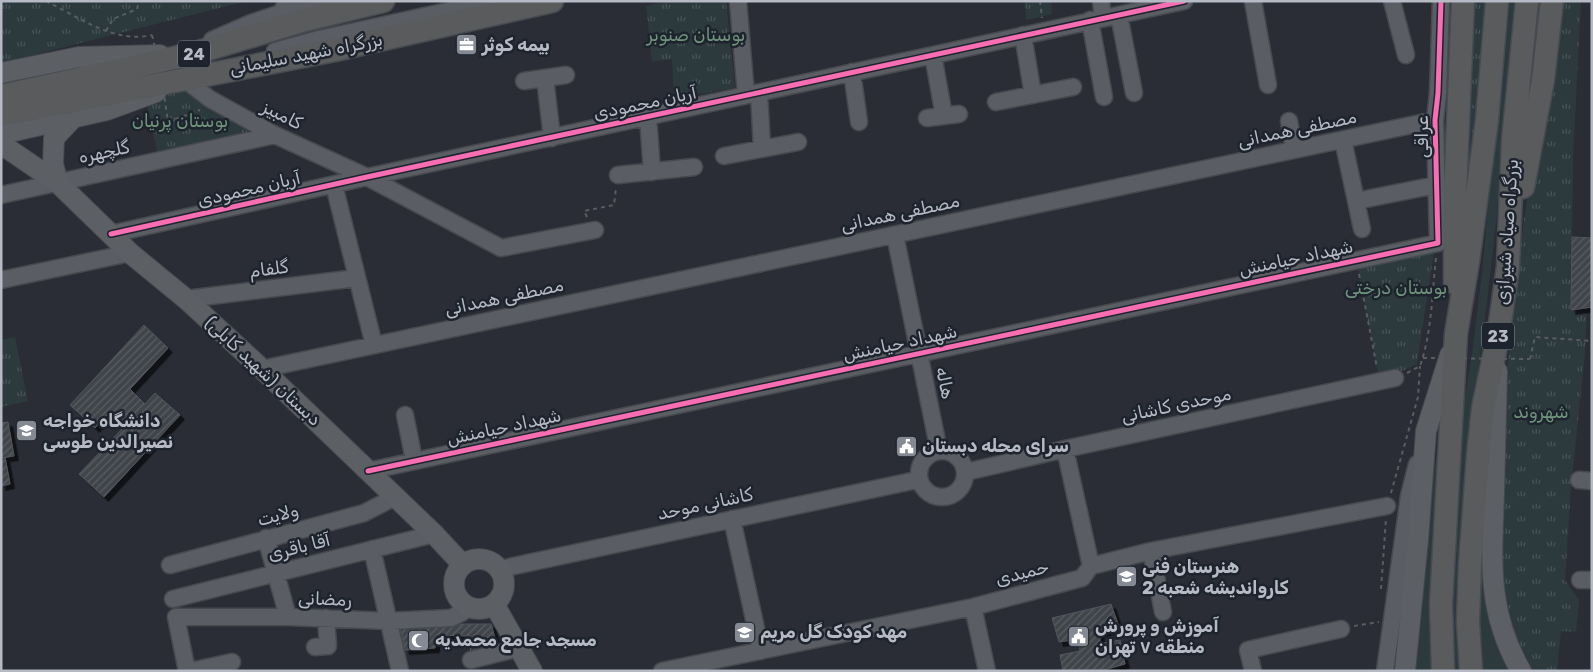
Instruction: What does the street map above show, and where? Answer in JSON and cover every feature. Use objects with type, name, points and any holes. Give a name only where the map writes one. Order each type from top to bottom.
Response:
[{"type":"highway","name":"بزرگراه شهید سلیمانی","points":[[1,96],[192,54],[305,20],[383,1]]},
{"type":"highway","name":"بزرگراه شهید سلیمانی","points":[[1,115],[344,48],[552,1]]},
{"type":"highway","points":[[1456,334],[1454,240],[1463,1]]},
{"type":"highway","name":"بزرگراه صیاد شیرازی","points":[[1443,671],[1441,604],[1456,334],[1487,120],[1497,1]]},
{"type":"highway","name":"بزرگراه صیاد شیرازی","points":[[1471,671],[1468,622],[1478,455],[1508,267],[1513,140],[1527,1]]},
{"type":"highway","points":[[1508,267],[1542,80],[1552,1]]},
{"type":"main road","points":[[1,73],[78,56],[192,54]]},
{"type":"main road","points":[[1,134],[107,110],[173,86],[184,79]]},
{"type":"main road","points":[[58,183],[53,164],[54,138],[73,118]]},
{"type":"main road","name":"دبستان (شهید کابلی)","points":[[1,144],[58,183],[130,253],[186,299],[434,534],[463,565]]},
{"type":"main road","points":[[1405,671],[1418,540],[1426,431],[1456,334]]},
{"type":"main road","points":[[1498,337],[1492,573],[1498,617],[1504,638],[1521,671]]},
{"type":"main road","points":[[483,559],[491,561],[500,569],[503,589],[500,597],[494,604],[480,608],[468,606],[460,598],[455,585],[456,576],[463,565],[471,561],[483,559]]},
{"type":"main road","points":[[494,604],[532,671]]},
{"type":"street","points":[[192,54],[218,36],[269,16],[284,7],[313,8],[326,1]]},
{"type":"street","points":[[192,54],[457,1]]},
{"type":"street","points":[[184,79],[202,69],[218,64],[328,37],[494,1]]},
{"type":"street","points":[[738,1],[762,148]]},
{"type":"street","points":[[1101,1],[1104,18],[1104,98]]},
{"type":"street","name":"آریان محمودی","points":[[111,234],[1184,1]]},
{"type":"street","points":[[1253,1],[1268,85]]},
{"type":"street","points":[[1392,1],[1406,55]]},
{"type":"street","name":"عراقی","points":[[1438,243],[1435,120],[1438,93],[1441,1]]},
{"type":"street","points":[[1104,18],[1134,93]]},
{"type":"street","points":[[1023,35],[1033,95]]},
{"type":"street","points":[[927,118],[951,115],[933,55]]},
{"type":"street","points":[[852,72],[858,122]]},
{"type":"street","points":[[524,81],[566,75]]},
{"type":"street","points":[[545,78],[552,138]]},
{"type":"street","name":"کامبیز","points":[[184,79],[210,99],[276,135],[367,177],[501,248],[595,230]]},
{"type":"street","points":[[996,102],[1072,86]]},
{"type":"street","points":[[648,117],[652,172]]},
{"type":"street","name":"مصطفی همدانی","points":[[262,369],[1435,120]]},
{"type":"street","points":[[1289,121],[1294,150]]},
{"type":"street","name":"گلچهره","points":[[1,195],[276,135]]},
{"type":"street","points":[[1343,140],[1362,229]]},
{"type":"street","points":[[724,156],[798,142]]},
{"type":"street","points":[[618,175],[694,167]]},
{"type":"street","points":[[334,185],[374,346]]},
{"type":"street","points":[[1356,201],[1436,185]]},
{"type":"street","name":"هاله","points":[[895,235],[939,451]]},
{"type":"street","name":"شهداد حیامنش","points":[[368,471],[1438,243]]},
{"type":"street","points":[[1,280],[130,253]]},
{"type":"street","name":"گلفام","points":[[186,299],[357,278]]},
{"type":"street","name":"موحدی کاشانی","points":[[966,472],[1388,380]]},
{"type":"street","points":[[405,415],[414,460]]},
{"type":"street","points":[[1385,671],[1409,496],[1426,431]]},
{"type":"street","points":[[1065,449],[1091,566]]},
{"type":"street","points":[[939,451],[954,454],[964,465],[966,472],[962,487],[957,492],[943,498],[929,493],[923,488],[919,473],[925,458],[939,451]]},
{"type":"street","name":"کاشانی موحد","points":[[500,569],[912,481],[920,481]]},
{"type":"street","name":"ولایت","points":[[170,565],[364,513],[395,497]]},
{"type":"street","name":"حمیدی","points":[[662,671],[973,607],[1082,578],[1091,566],[1151,551],[1387,506]]},
{"type":"street","points":[[732,519],[761,651]]},
{"type":"street","name":"آقا باقری","points":[[173,599],[434,534]]},
{"type":"street","points":[[266,538],[288,618]]},
{"type":"street","points":[[372,549],[400,671]]},
{"type":"street","points":[[1151,551],[1163,612]]},
{"type":"street","name":"رمضانی","points":[[189,671],[176,617],[326,618],[389,621],[451,618],[463,612],[468,606]]},
{"type":"street","points":[[973,607],[987,671]]},
{"type":"street","points":[[316,647],[328,646],[326,618]]},
{"type":"street","points":[[1253,671],[1248,650],[1341,629]]},
{"type":"street","points":[[471,660],[519,648]]},
{"type":"street","points":[[189,671],[232,662]]},
{"type":"path","points":[[46,1],[106,31],[140,38],[152,35],[161,74],[168,122],[198,112]]},
{"type":"path","points":[[106,31],[114,19],[137,9],[139,1]]},
{"type":"path","points":[[1040,1],[1044,30]]},
{"type":"path","points":[[595,230],[584,211],[614,205],[618,175]]},
{"type":"path","points":[[1357,260],[1388,380],[1420,366],[1423,358],[1429,327],[1438,243]]},
{"type":"path","points":[[1423,358],[1530,359],[1535,337],[1592,341]]},
{"type":"path","points":[[1341,629],[1378,622]]},
{"type":"green space","points":[[1,1],[247,1],[1,63]]},
{"type":"green space","name":"بوستان صنوبر","points":[[670,1],[726,1],[735,88],[674,98],[672,59],[652,62],[646,6]]},
{"type":"green space","points":[[1025,1],[1051,1],[1052,14],[1026,20]]},
{"type":"green space","points":[[1468,1],[1488,1],[1462,271]]},
{"type":"green space","points":[[1507,1],[1518,1],[1494,242],[1473,418],[1463,671],[1454,671],[1452,633],[1453,535],[1458,436],[1472,355],[1482,272]]},
{"type":"green space","name":"شهروند","points":[[1556,1],[1581,1],[1573,160],[1571,310],[1587,314],[1585,353],[1571,489],[1565,580],[1579,600],[1576,632],[1561,631],[1557,671],[1525,671],[1516,653],[1498,572],[1502,415],[1524,220],[1547,75]]},
{"type":"green space","name":"بوستان پرنیان","points":[[185,91],[249,132],[158,155],[146,101]]},
{"type":"green space","name":"بوستان درختی","points":[[1435,245],[1417,364],[1396,374],[1379,378],[1357,263]]},
{"type":"green space","points":[[15,337],[28,401],[1,407],[1,340]]},
{"type":"green space","points":[[1447,405],[1433,671],[1412,671],[1430,490]]},
{"type":"green space","points":[[1485,486],[1514,671],[1480,671],[1480,578]]},
{"type":"building","points":[[1572,237],[1592,238],[1592,307],[1571,310]]},
{"type":"building","points":[[144,325],[168,348],[130,389],[145,404],[155,393],[180,415],[104,497],[79,474],[122,429],[107,415],[95,428],[70,405]]},
{"type":"building","points":[[8,422],[14,456],[1,458],[1,423]]},
{"type":"building","points":[[5,457],[10,484],[1,486],[1,458]]},
{"type":"building","name":"آموزش و پرورش منطقه ۷ تهران","points":[[1111,604],[1119,627],[1100,633],[1100,644],[1120,640],[1125,664],[1100,671],[1063,671],[1060,655],[1080,651],[1079,639],[1059,642],[1052,618]]},
{"type":"building","name":"مسجد جامع محمدیه","points":[[399,624],[491,624],[497,645],[471,654],[469,636],[436,635],[435,648],[405,650]]},
{"type":"cycle path","points":[[111,234],[1184,1]]},
{"type":"cycle path","points":[[368,471],[1438,243],[1435,120],[1438,93],[1441,1]]},
{"type":"place","name":"بیمه کوثر","points":[[466,45]]},
{"type":"place","name":"دانشگاه خواجه نصیرالدین طوسی","points":[[27,431]]},
{"type":"place","name":"سرای محله دبستان","points":[[906,446]]},
{"type":"place","name":"هنرستان فنی کارواندیشه شعبه 2","points":[[1126,577]]},
{"type":"place","name":"مهد کودک گل مریم","points":[[744,632]]},
{"type":"place","name":"آموزش و پرورش منطقه ۷ تهران","points":[[1079,636]]},
{"type":"place","name":"مسجد جامع محمدیه","points":[[419,640]]}]
